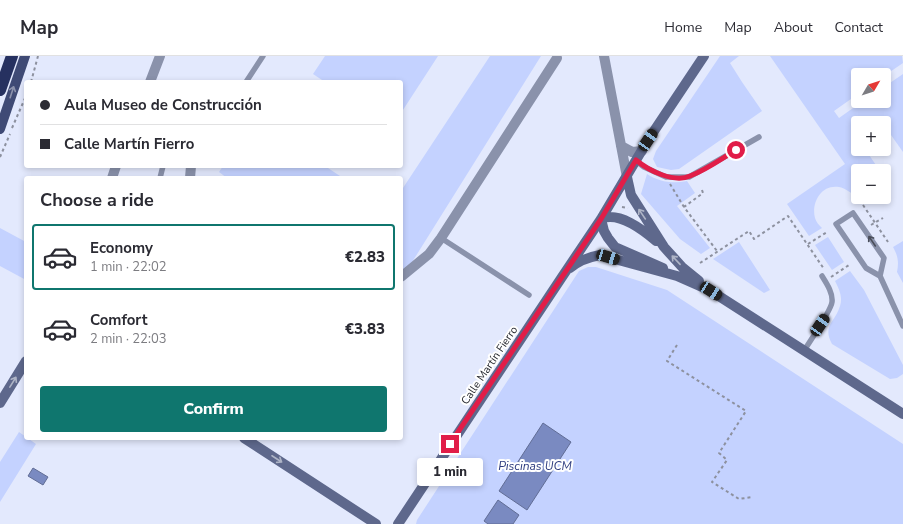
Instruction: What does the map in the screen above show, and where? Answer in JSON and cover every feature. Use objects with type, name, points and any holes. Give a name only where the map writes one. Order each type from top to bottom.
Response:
[{"type":"highway","points":[[0,90],[12,57]]},
{"type":"main road","points":[[0,128],[25,56]]},
{"type":"main road","name":"Calle Martín Fierro","points":[[398,524],[601,219],[636,160],[704,56]]},
{"type":"main road","points":[[627,177],[630,195],[664,247],[683,268],[711,291],[804,351],[902,410]]},
{"type":"main road","points":[[664,247],[630,222],[612,217],[601,219],[604,231],[615,247],[651,262],[677,276],[711,291]]},
{"type":"main road","points":[[562,277],[580,262],[591,256],[600,255],[677,276]]},
{"type":"main road","points":[[0,402],[24,365]]},
{"type":"main road","points":[[247,440],[376,524]]},
{"type":"street","points":[[151,80],[160,56]]},
{"type":"street","points":[[604,56],[627,177]]},
{"type":"street","points":[[403,275],[429,254],[441,238],[559,57]]},
{"type":"street","points":[[621,146],[632,152],[642,151]]},
{"type":"lane","points":[[247,80],[263,56]]},
{"type":"lane","points":[[636,160],[644,167],[666,177],[689,177],[759,137]]},
{"type":"lane","points":[[880,276],[884,258],[853,213],[836,224],[866,268],[880,276],[903,326]]},
{"type":"lane","points":[[441,238],[529,295]]},
{"type":"lane","points":[[804,351],[827,314],[832,302],[830,289],[822,276]]},
{"type":"path","points":[[32,80],[38,56]]},
{"type":"path","points":[[0,157],[24,101]]},
{"type":"path","points":[[666,177],[684,207],[717,251]]},
{"type":"path","points":[[684,207],[704,193],[702,190]]},
{"type":"path","points":[[863,205],[888,242]]},
{"type":"path","points":[[700,263],[749,231],[754,239],[788,216],[830,278],[849,265]]},
{"type":"path","points":[[871,226],[883,218]]},
{"type":"path","points":[[808,244],[827,232]]},
{"type":"path","points":[[677,345],[667,361],[746,411],[719,453],[727,460],[712,482],[739,499],[752,497]]},
{"type":"shaded area","points":[[325,56],[438,56],[403,110],[403,80],[322,80],[313,74]]},
{"type":"shaded area","points":[[490,56],[541,56],[409,267],[403,269],[403,188]]},
{"type":"shaded area","points":[[720,56],[739,56],[730,63],[762,111],[679,169],[671,170],[657,167],[653,159],[656,151]]},
{"type":"shaded area","points":[[770,56],[902,56],[903,63],[891,71],[891,68],[851,68],[851,99],[834,111],[839,118],[853,108],[891,108],[891,82],[903,74],[903,152],[891,135],[891,116],[851,116],[851,156],[870,156],[875,164],[851,164],[851,193],[839,187],[827,188],[822,192],[816,201],[814,212],[816,221],[822,228],[809,236],[787,204],[845,164]]},
{"type":"shaded area","points":[[222,168],[328,168],[340,176],[224,176],[219,172]]},
{"type":"shaded area","points":[[647,174],[666,182],[687,181],[695,193],[677,206],[710,248],[701,254],[680,239],[641,194]]},
{"type":"shaded area","points":[[0,228],[24,241],[24,279],[0,266]]},
{"type":"shaded area","points":[[828,237],[844,262],[832,270],[815,245]]},
{"type":"shaded area","points":[[903,241],[903,283],[897,272],[898,259],[893,247]]},
{"type":"shaded area","points":[[739,242],[770,290],[764,293],[713,259]]},
{"type":"shaded area","points":[[588,267],[596,267],[667,290],[903,444],[903,524],[416,524],[417,520],[579,271]]},
{"type":"shaded area","points":[[850,271],[864,290],[903,365],[903,374],[897,378],[890,379],[832,344],[829,338],[828,332],[830,324],[838,312],[841,299],[835,281]]},
{"type":"shaded area","points":[[19,432],[24,436],[24,440],[30,440],[36,444],[0,502],[0,462]]},
{"type":"water","name":"Piscinas UCM","points":[[543,423],[571,442],[527,510],[499,491]]},
{"type":"water","points":[[33,468],[48,477],[43,485],[28,476]]},
{"type":"water","points":[[498,500],[519,515],[513,524],[488,524],[484,521]]},
{"type":"route","points":[[450,444],[601,219],[636,160],[644,167],[666,177],[689,177],[736,150]]}]
